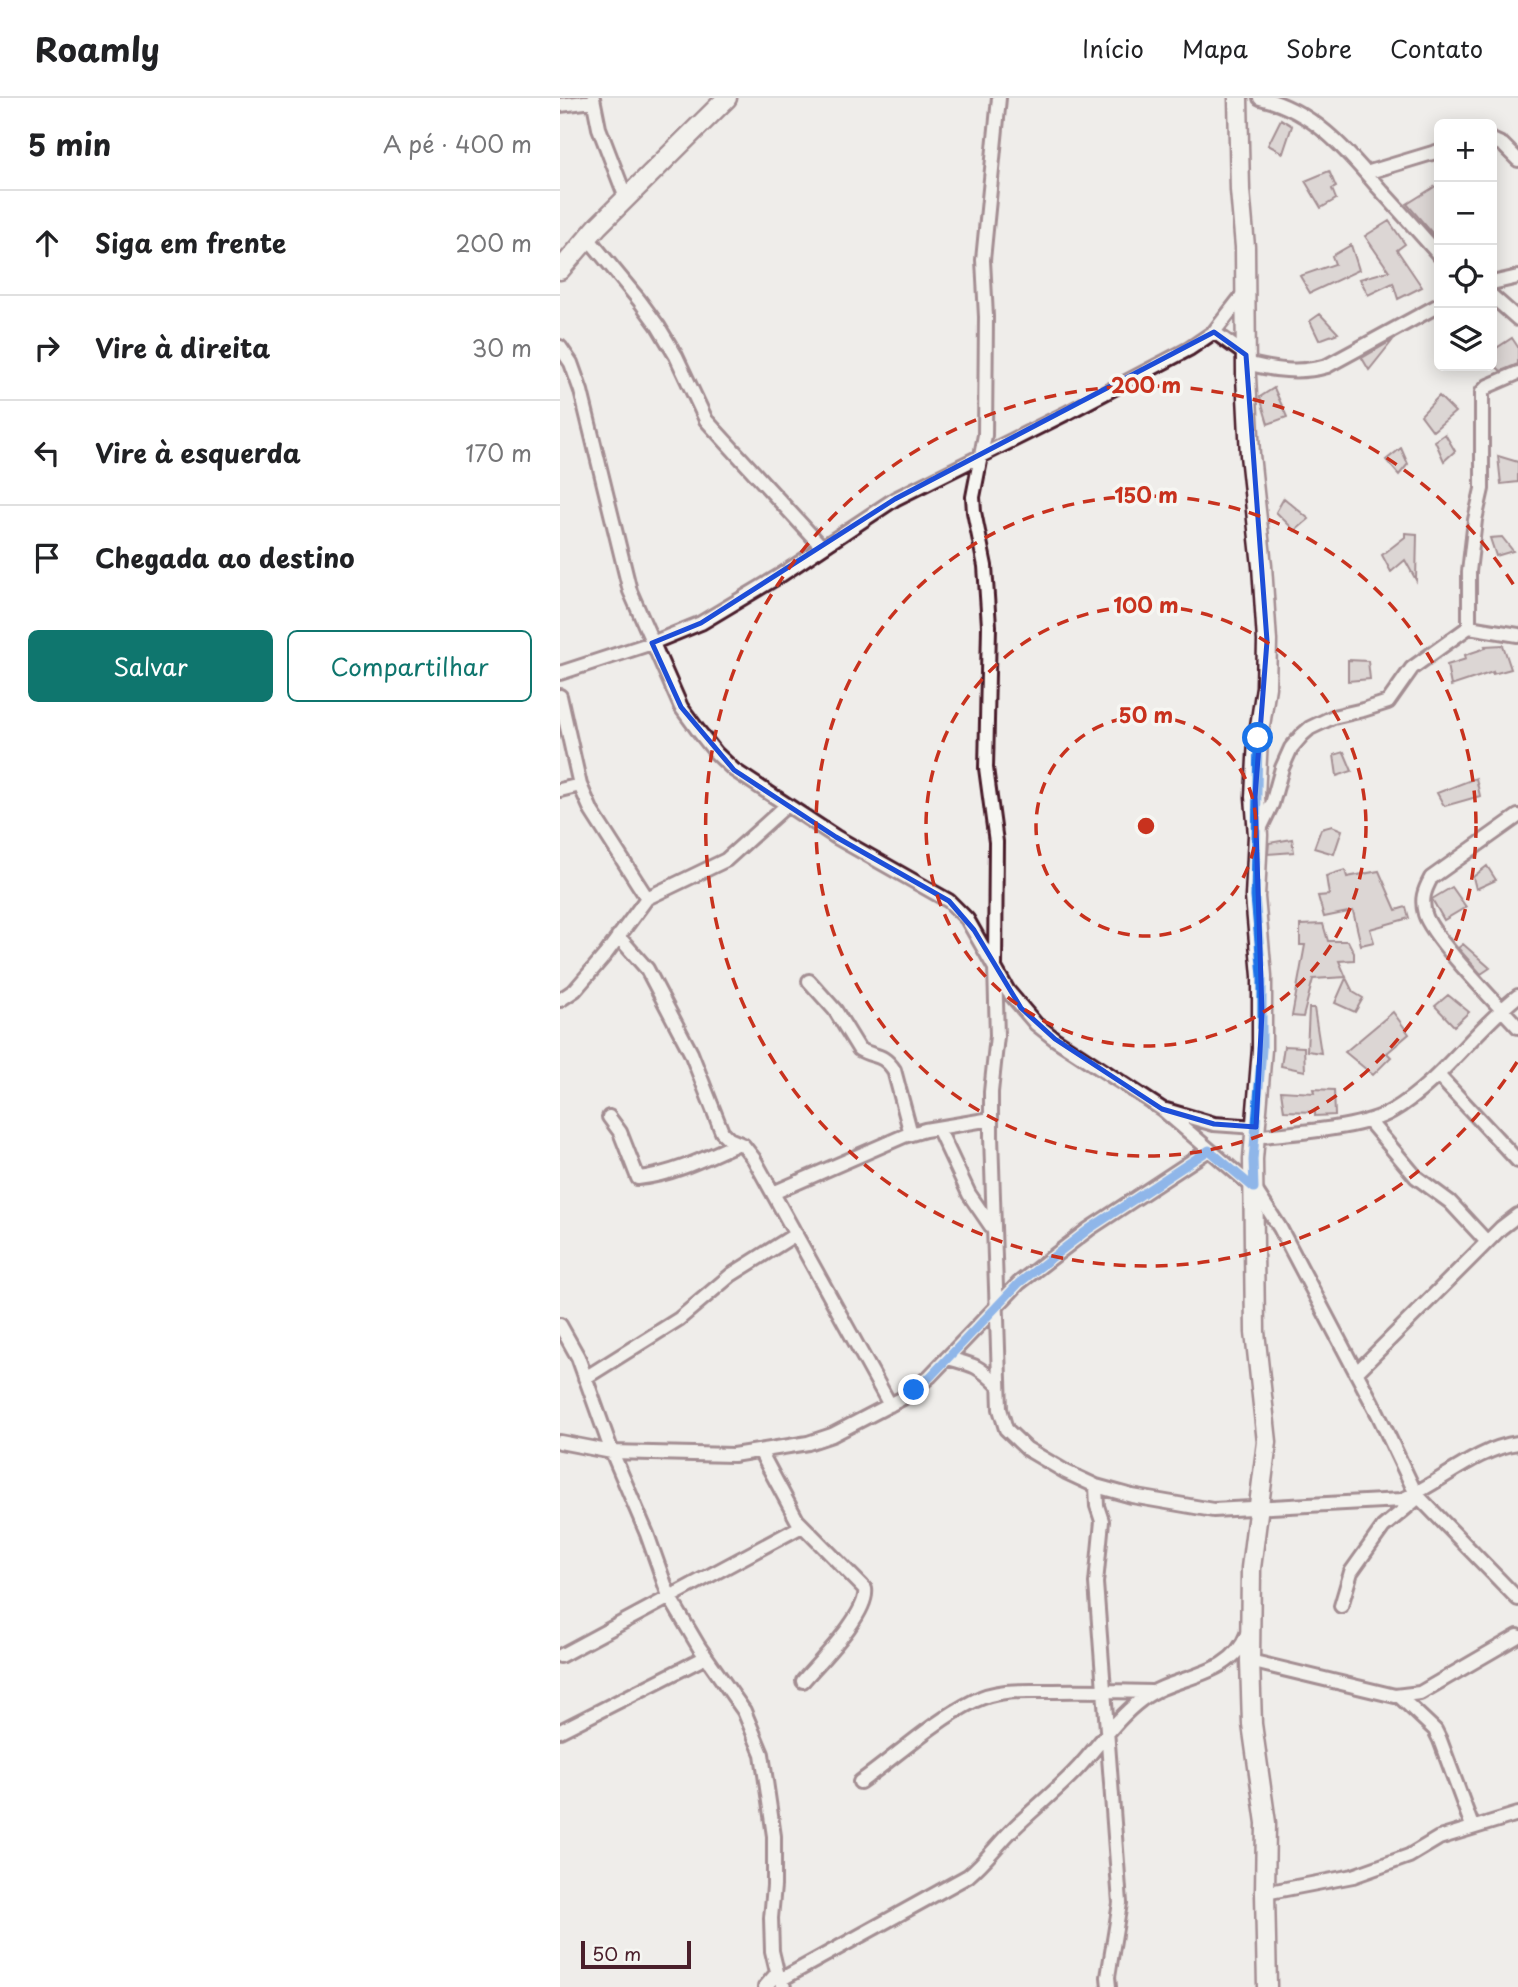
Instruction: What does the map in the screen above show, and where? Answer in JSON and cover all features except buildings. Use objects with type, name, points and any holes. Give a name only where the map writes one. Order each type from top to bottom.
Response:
[{"type":"street","points":[[560,270],[587,238],[727,98]]},
{"type":"street","points":[[999,98],[983,260],[986,317],[983,453],[973,497],[985,566],[989,626],[986,768],[996,842],[997,1036],[991,1119],[1002,1421],[1012,1437],[1027,1450],[1096,1486],[1132,1496],[1213,1510],[1401,1500],[1418,1495]]},
{"type":"street","points":[[1260,98],[1275,100],[1302,115],[1345,148],[1434,249]]},
{"type":"street","points":[[560,105],[593,99],[599,128],[626,198]]},
{"type":"street","points":[[1236,99],[1250,455],[1267,641],[1266,687],[1258,738],[1255,797],[1258,835],[1255,897],[1262,976],[1262,1049],[1253,1160],[1255,1332],[1266,1442],[1251,1568],[1250,1661],[1252,1724],[1266,1823],[1267,1987]]},
{"type":"street","points":[[1497,142],[1515,154]]},
{"type":"street","points":[[1366,173],[1434,153]]},
{"type":"street","points":[[587,238],[658,326],[676,356],[706,420],[822,547]]},
{"type":"street","points":[[1497,282],[1518,277]]},
{"type":"street","points":[[560,673],[652,643],[701,623],[895,499],[1066,414],[1188,349],[1214,332],[1245,292]]},
{"type":"street","points":[[1497,300],[1518,319]]},
{"type":"street","points":[[1214,332],[1246,359],[1271,369],[1310,371],[1327,366],[1434,308]]},
{"type":"street","points":[[560,347],[570,363],[581,391],[609,498],[624,572],[681,707],[716,753],[734,770],[835,837],[949,901],[967,919],[1008,991],[1035,1024],[1162,1109],[1254,1188],[1280,1228],[1418,1495],[1518,1599]]},
{"type":"street","points":[[1469,627],[1469,572],[1475,520],[1482,489],[1482,393],[1488,386],[1518,373]]},
{"type":"street","points":[[1258,835],[1291,748],[1310,728],[1333,717],[1388,702],[1412,668],[1469,627],[1518,635]]},
{"type":"street","points":[[560,696],[580,785],[592,812],[647,898]]},
{"type":"street","points":[[560,790],[580,785]]},
{"type":"street","points":[[560,1000],[575,990],[647,898],[726,860],[787,805]]},
{"type":"street","points":[[1518,816],[1431,878],[1424,891],[1423,900],[1430,927],[1518,1027]]},
{"type":"street","points":[[618,936],[647,969],[691,1053],[722,1132],[729,1139],[743,1145],[754,1159],[890,1405]]},
{"type":"street","points":[[810,981],[835,1010],[859,1049],[882,1056],[894,1070],[911,1134]]},
{"type":"street","points":[[1162,1109],[1214,1124],[1256,1132],[1369,1121],[1390,1112],[1438,1075],[1518,996]]},
{"type":"street","points":[[1438,1075],[1518,1161]]},
{"type":"street","points":[[609,1117],[620,1132],[638,1178],[684,1165],[739,1143]]},
{"type":"street","points":[[773,1193],[911,1134],[991,1119]]},
{"type":"street","points":[[1369,1121],[1416,1177],[1450,1202],[1487,1242]]},
{"type":"street","points":[[938,1128],[969,1194],[993,1230]]},
{"type":"street","points":[[560,1442],[612,1452],[733,1455],[808,1443],[832,1435],[914,1390],[1019,1283],[1089,1229],[1209,1150]]},
{"type":"street","points":[[1356,1373],[1487,1242],[1518,1215]]},
{"type":"street","points":[[585,1378],[679,1319],[731,1275],[796,1234]]},
{"type":"street","points":[[560,1325],[578,1357],[669,1596],[744,1712],[762,1754],[774,1836],[772,1951],[781,1980]]},
{"type":"street","points":[[947,1358],[974,1364],[983,1369],[999,1386]]},
{"type":"street","points":[[1341,1606],[1351,1572],[1383,1527],[1418,1495],[1483,1454],[1518,1443]]},
{"type":"street","points":[[760,1451],[802,1526],[857,1581],[864,1589],[866,1597],[858,1614],[803,1681]]},
{"type":"street","points":[[1096,1486],[1097,1506],[1102,1521],[1096,1583],[1120,1903],[1108,1977],[1109,1987]]},
{"type":"street","points":[[560,1656],[802,1526]]},
{"type":"street","points":[[765,1987],[968,1877],[1013,1829],[1056,1792],[1139,1700],[1151,1692],[1211,1670],[1231,1658],[1242,1647],[1251,1622]]},
{"type":"street","points":[[1250,1661],[1399,1696],[1420,1693],[1518,1636]]},
{"type":"street","points":[[560,1731],[706,1657]]},
{"type":"street","points":[[860,1782],[926,1731],[986,1696],[1006,1691],[1151,1692]]},
{"type":"street","points":[[1399,1696],[1435,1730],[1472,1826]]},
{"type":"street","points":[[1265,1893],[1367,1872],[1409,1856],[1439,1838],[1518,1814]]},
{"type":"highlighted area","points":[[1214,332],[1246,355],[1267,641],[1255,797],[1262,1013],[1256,1127],[1214,1124],[1162,1109],[1055,1039],[1021,1008],[974,930],[949,901],[836,837],[734,770],[681,707],[652,643],[701,623],[895,499]]},
{"type":"route","points":[[914,1390],[930,1377],[1019,1283],[1089,1229],[1209,1150],[1254,1188],[1253,1160],[1262,1049],[1262,976],[1255,897],[1258,738]]}]
